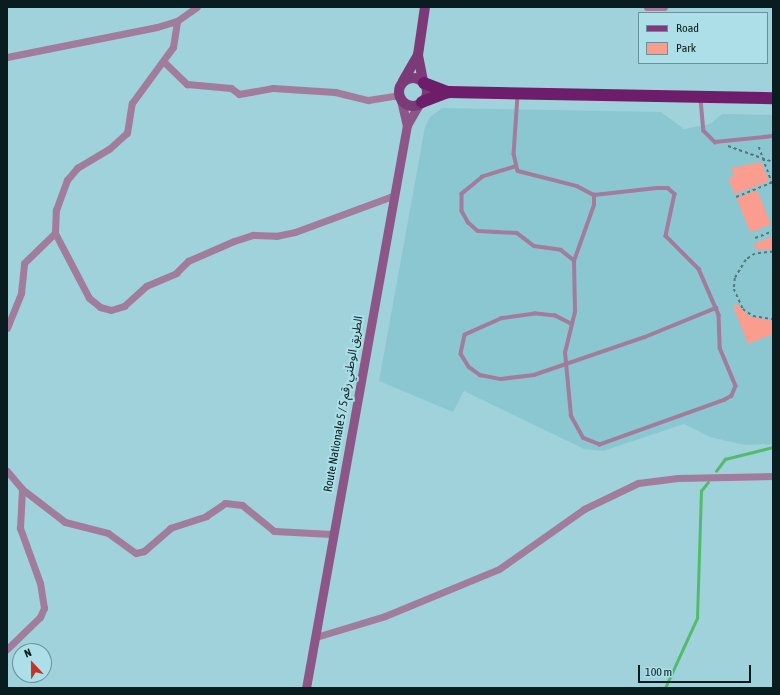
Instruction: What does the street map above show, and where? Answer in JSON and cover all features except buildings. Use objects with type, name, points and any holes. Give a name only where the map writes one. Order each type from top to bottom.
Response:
[{"type":"highway","points":[[423,82],[448,92],[773,98]]},
{"type":"highway","points":[[421,103],[448,92]]},
{"type":"main road","points":[[407,125],[427,91],[423,82],[418,55],[425,7]]},
{"type":"main road","points":[[407,125],[400,97],[403,81],[418,55]]},
{"type":"main road","points":[[403,81],[413,77],[423,82]]},
{"type":"main road","points":[[400,97],[410,106],[421,103]]},
{"type":"main road","name":"Route Nationale 5 / الطريق الوطني رقم 5","points":[[306,688],[316,637],[332,534],[407,125]]},
{"type":"street","points":[[7,57],[178,21],[197,7]]},
{"type":"street","points":[[647,7],[664,7]]},
{"type":"street","points":[[178,21],[175,41],[164,62],[137,93],[127,133],[109,149],[77,168],[67,180],[56,210],[55,233],[89,298],[100,306],[112,310],[124,306],[146,286],[176,273],[188,261],[234,241],[253,235],[276,236],[295,232],[393,196]]},
{"type":"street","points":[[164,62],[187,84],[231,88],[239,94],[273,88],[335,92],[368,100],[400,97]]},
{"type":"street","points":[[7,328],[21,293],[24,263],[55,233]]},
{"type":"street","points":[[7,471],[22,489],[65,522],[108,534],[136,553],[144,551],[170,528],[206,516],[225,503],[242,505],[274,531],[332,534]]},
{"type":"street","points":[[316,637],[385,616],[500,570],[584,509],[638,484],[678,478],[773,476]]},
{"type":"street","points":[[7,649],[40,617],[44,608],[40,583],[20,528],[22,489]]},
{"type":"lane","points":[[515,167],[518,94]]},
{"type":"lane","points":[[701,96],[704,130],[715,142],[773,136]]},
{"type":"lane","points":[[574,261],[569,252],[534,246],[517,233],[478,231],[468,222],[462,211],[462,194],[483,177],[515,167],[526,174],[576,186],[594,195],[657,188],[672,190],[676,199],[666,236],[699,268],[716,308],[720,348],[736,386],[732,396],[613,442],[594,445],[581,434],[568,401],[566,361],[571,324],[575,312],[574,261],[594,205],[594,195]]},
{"type":"lane","points":[[571,324],[555,316],[535,314],[501,319],[472,329],[462,340],[461,350],[469,367],[480,375],[501,379],[534,375],[566,361],[622,346],[716,308]]},
{"type":"path","points":[[715,142],[773,162]]},
{"type":"path","points":[[736,197],[773,182],[759,147]]},
{"type":"path","points":[[755,238],[773,231]]},
{"type":"path","points":[[773,252],[755,254],[746,260],[737,273],[734,289],[743,309],[752,316],[773,319]]},
{"type":"shaded area","points":[[442,108],[661,112],[684,129],[710,124],[722,114],[773,115],[773,444],[745,445],[710,437],[684,424],[603,451],[584,449],[464,391],[453,412],[379,381],[425,127],[430,117]]},
{"type":"green space","points":[[761,162],[769,181],[735,194],[728,179],[734,176],[731,168]]},
{"type":"green space","points":[[757,190],[771,224],[750,233],[737,198]]},
{"type":"green space","points":[[773,236],[773,249],[756,249],[754,244]]},
{"type":"green space","points":[[737,304],[749,316],[773,321],[773,334],[748,344],[733,306]]},
{"type":"waterway","points":[[716,471],[725,459],[773,447]]},
{"type":"waterway","points":[[665,688],[697,618],[701,491],[708,482]]}]
